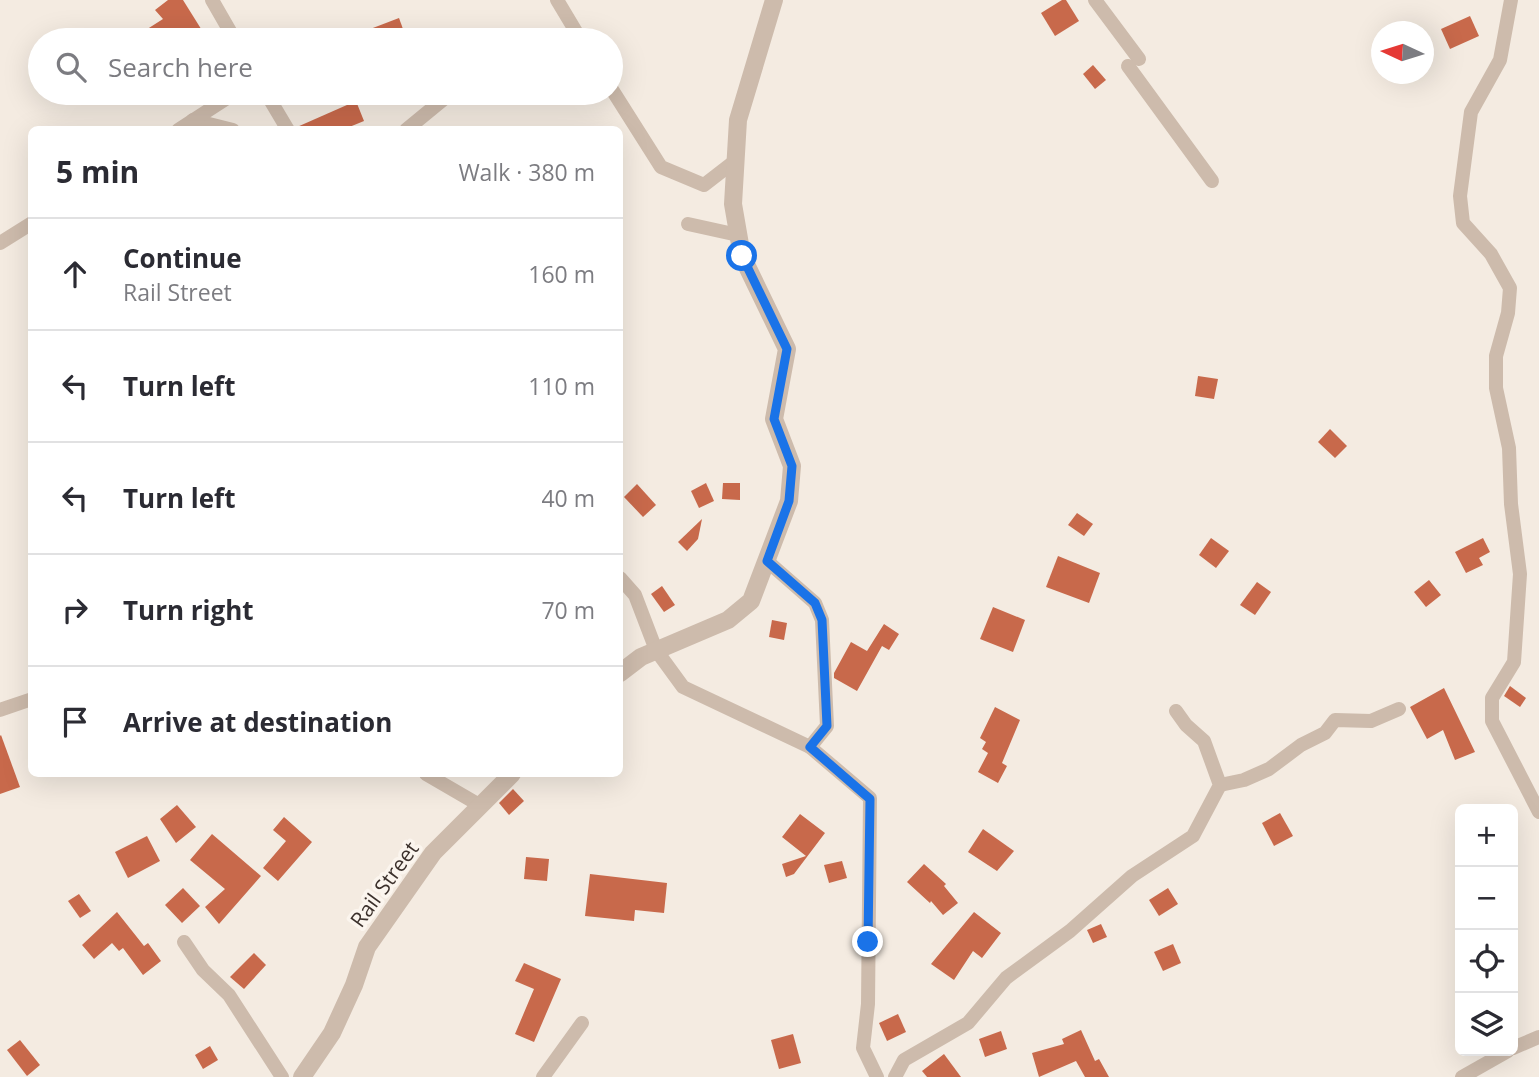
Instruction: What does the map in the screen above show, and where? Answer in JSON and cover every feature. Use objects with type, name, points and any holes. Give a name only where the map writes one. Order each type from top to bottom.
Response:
[{"type":"street","points":[[212,0],[228,28]]},
{"type":"street","points":[[556,0],[574,28]]},
{"type":"street","points":[[623,671],[641,657],[736,613],[751,601],[789,501],[792,466],[774,419],[787,349],[742,256],[733,204],[738,120],[774,0]]},
{"type":"street","points":[[1095,0],[1212,181]]},
{"type":"street","points":[[1511,0],[1500,60],[1471,113],[1460,195],[1463,223],[1491,254],[1510,288],[1507,313],[1496,356],[1496,388],[1509,447],[1511,504],[1520,574],[1514,662],[1492,698],[1492,722],[1539,812]]},
{"type":"street","points":[[184,126],[216,105]]},
{"type":"street","points":[[273,105],[286,126]]},
{"type":"street","points":[[411,126],[436,105]]},
{"type":"street","points":[[622,105],[661,167],[704,185],[736,161]]},
{"type":"street","points":[[193,120],[217,126]]},
{"type":"street","points":[[688,224],[738,235]]},
{"type":"street","points":[[0,243],[28,226]]},
{"type":"street","points":[[767,561],[815,603],[822,620],[827,726],[810,747]]},
{"type":"street","points":[[623,581],[635,595],[656,650],[683,687],[810,747],[870,799],[868,1004],[863,1048],[877,1077]]},
{"type":"street","points":[[0,710],[28,700]]},
{"type":"street","points":[[1220,785],[1244,780],[1269,769],[1301,745],[1325,733],[1335,720],[1371,721],[1399,709]]},
{"type":"street","points":[[895,1077],[904,1060],[968,1023],[1006,978],[1070,932],[1132,876],[1194,836],[1220,785],[1204,741],[1186,725],[1176,711]]},
{"type":"street","points":[[431,777],[481,806]]},
{"type":"street","name":"Rail Street","points":[[302,1077],[331,1033],[368,947],[433,853],[509,777]]},
{"type":"street","points":[[184,942],[203,970],[229,995],[282,1077]]},
{"type":"street","points":[[543,1077],[582,1023]]},
{"type":"street","points":[[1518,1046],[1539,1037]]},
{"type":"street","points":[[1462,1077],[1499,1056]]},
{"type":"building","points":[[168,0],[183,0],[200,28],[149,28],[163,19],[155,10]]},
{"type":"building","points":[[1066,0],[1079,21],[1055,36],[1041,13]]},
{"type":"building","points":[[1470,16],[1479,36],[1450,49],[1441,29]]},
{"type":"building","points":[[399,18],[403,28],[373,28]]},
{"type":"building","points":[[1093,65],[1106,80],[1095,89],[1083,74]]},
{"type":"building","points":[[347,105],[358,105],[364,121],[352,126],[299,126]]},
{"type":"building","points":[[1198,376],[1218,379],[1214,399],[1195,396]]},
{"type":"building","points":[[1330,429],[1347,446],[1335,458],[1318,442]]},
{"type":"building","points":[[706,483],[714,501],[699,508],[691,491]]},
{"type":"building","points":[[723,483],[740,483],[740,500],[722,499]]},
{"type":"building","points":[[637,484],[656,505],[643,517],[624,497]]},
{"type":"building","points":[[1077,513],[1093,524],[1084,536],[1068,525]]},
{"type":"building","points":[[702,519],[698,539],[687,551],[678,542]]},
{"type":"building","points":[[1211,538],[1229,551],[1216,568],[1199,555]]},
{"type":"building","points":[[1483,538],[1490,552],[1479,558],[1483,565],[1466,573],[1455,552]]},
{"type":"building","points":[[1058,556],[1100,573],[1089,603],[1046,587]]},
{"type":"building","points":[[1429,580],[1441,595],[1426,607],[1414,592]]},
{"type":"building","points":[[1257,582],[1271,592],[1255,615],[1240,605]]},
{"type":"building","points":[[662,586],[675,605],[664,612],[651,594]]},
{"type":"building","points":[[993,607],[1025,620],[1013,652],[980,639]]},
{"type":"building","points":[[772,620],[787,623],[784,640],[769,637]]},
{"type":"building","points":[[884,624],[899,634],[889,650],[882,646],[857,691],[834,678],[834,673],[851,642],[867,651]]},
{"type":"building","points":[[1510,686],[1526,698],[1520,707],[1504,696]]},
{"type":"building","points":[[1444,688],[1475,752],[1455,760],[1443,730],[1427,739],[1410,707]]},
{"type":"building","points":[[995,707],[1020,720],[1002,763],[1007,766],[998,783],[978,772],[988,753],[982,749],[986,742],[980,738]]},
{"type":"building","points":[[0,736],[20,787],[0,794]]},
{"type":"building","points":[[513,789],[524,801],[509,815],[499,803]]},
{"type":"building","points":[[177,805],[196,827],[176,843],[160,819]]},
{"type":"building","points":[[1280,813],[1293,836],[1274,846],[1262,823]]},
{"type":"building","points":[[800,814],[825,833],[794,874],[786,877],[782,864],[806,856],[782,837]]},
{"type":"building","points":[[284,817],[312,842],[278,881],[263,868],[286,841],[273,830]]},
{"type":"building","points":[[983,829],[1014,851],[997,871],[968,852]]},
{"type":"building","points":[[212,834],[261,876],[219,924],[205,907],[225,889],[190,860]]},
{"type":"building","points":[[147,836],[160,861],[128,878],[115,852]]},
{"type":"building","points":[[526,857],[549,859],[547,881],[524,879]]},
{"type":"building","points":[[842,861],[847,878],[829,883],[824,865]]},
{"type":"building","points":[[924,864],[946,884],[944,886],[958,903],[943,915],[931,901],[930,903],[907,882]]},
{"type":"building","points":[[590,874],[667,883],[664,913],[635,910],[634,921],[585,916]]},
{"type":"building","points":[[183,888],[200,906],[182,923],[165,905]]},
{"type":"building","points":[[1168,888],[1178,904],[1159,916],[1149,900]]},
{"type":"building","points":[[79,894],[91,911],[80,918],[68,901]]},
{"type":"building","points":[[117,912],[144,946],[148,943],[161,961],[143,975],[123,948],[119,951],[112,943],[94,959],[82,945]]},
{"type":"building","points":[[974,912],[1001,933],[982,958],[973,951],[954,980],[931,964]]},
{"type":"building","points":[[1101,924],[1107,937],[1093,943],[1087,930]]},
{"type":"building","points":[[1173,944],[1181,963],[1163,971],[1154,952]]},
{"type":"building","points":[[254,953],[266,965],[244,989],[230,977]]},
{"type":"building","points":[[524,963],[561,979],[534,1042],[515,1034],[534,989],[515,981]]},
{"type":"building","points":[[898,1014],[906,1032],[887,1041],[879,1023]]},
{"type":"building","points":[[1081,1030],[1095,1061],[1099,1059],[1109,1077],[1085,1077],[1076,1061],[1039,1077],[1032,1053],[1064,1044],[1062,1039]]},
{"type":"building","points":[[1001,1031],[1007,1049],[985,1057],[979,1039]]},
{"type":"building","points":[[793,1034],[801,1063],[779,1069],[771,1040]]},
{"type":"building","points":[[20,1040],[40,1065],[27,1076],[7,1050]]},
{"type":"building","points":[[210,1046],[218,1060],[203,1069],[195,1055]]},
{"type":"building","points":[[944,1054],[961,1077],[927,1077],[922,1071]]},
{"type":"route","points":[[742,256],[787,349],[774,419],[792,466],[789,501],[767,561],[806,598],[815,603],[822,620],[827,726],[810,747],[870,799],[868,942]]}]
